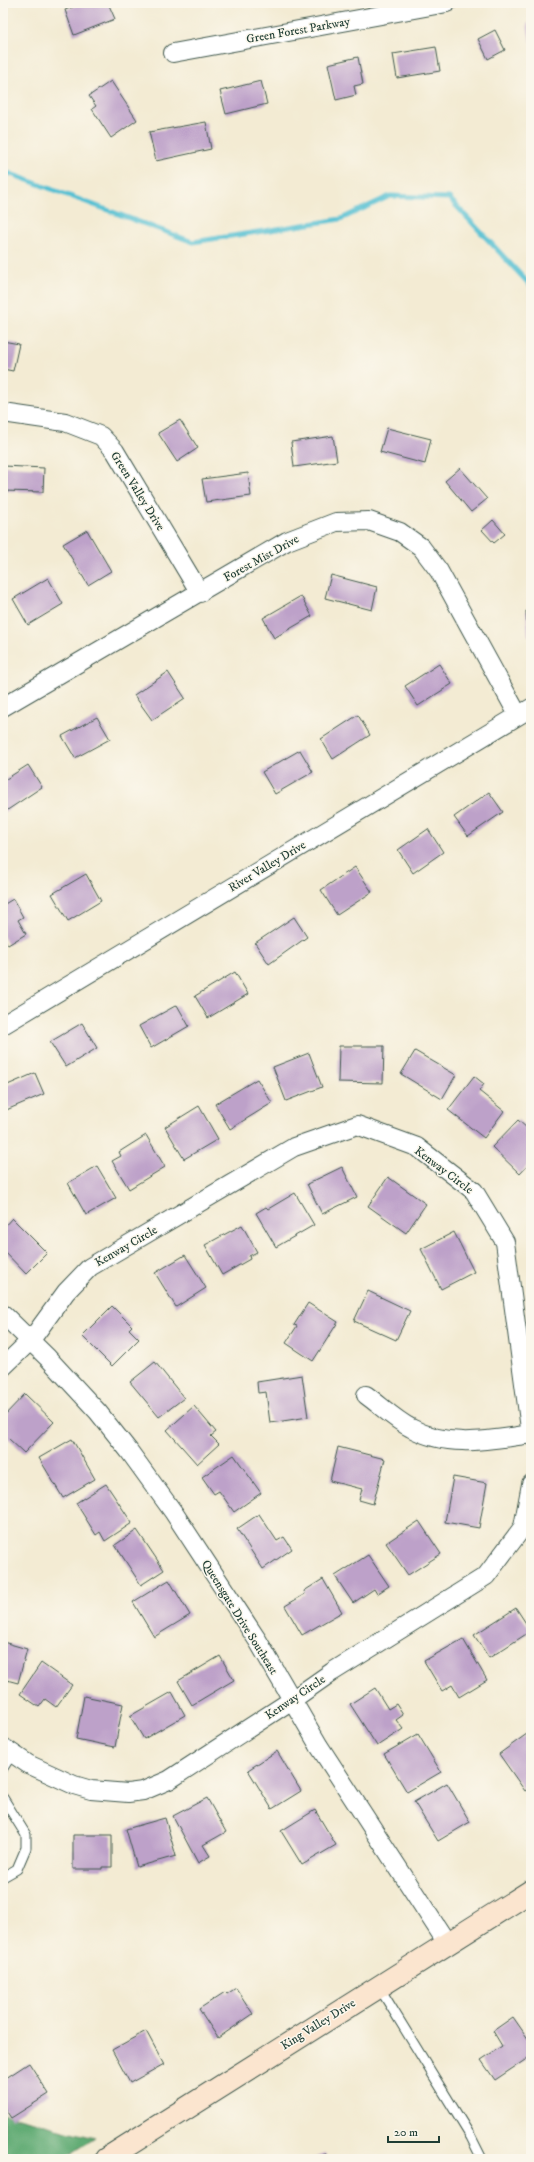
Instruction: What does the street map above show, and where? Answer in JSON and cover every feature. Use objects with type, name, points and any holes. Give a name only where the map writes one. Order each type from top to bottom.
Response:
[{"type":"street","name":"Green Forest Parkway","points":[[173,53],[447,3]]},
{"type":"street","name":"Green Valley Drive","points":[[3,413],[65,422],[101,436],[114,451],[200,593]]},
{"type":"street","name":"Forest Mist Drive","points":[[3,707],[287,541],[336,522],[369,521],[400,532],[421,547],[440,571],[525,711]]},
{"type":"street","name":"River Valley Drive","points":[[3,1025],[525,711]]},
{"type":"street","name":"Kenway Circle","points":[[3,1367],[31,1340],[66,1292],[96,1263],[287,1151],[357,1125],[417,1147],[474,1191],[505,1242],[531,1435]]},
{"type":"street","name":"Queensgate Drive Southeast","points":[[3,1314],[31,1340],[98,1412],[134,1457],[174,1513],[258,1641],[319,1746],[447,1944]]},
{"type":"street","points":[[366,1395],[410,1428],[446,1441],[481,1441],[531,1435]]},
{"type":"street","name":"Kenway Circle","points":[[6,1756],[28,1764],[51,1776],[91,1790],[128,1793],[144,1791],[168,1780],[292,1700],[332,1672],[486,1576],[523,1527],[531,1484]]},
{"type":"street","name":"King Valley Drive","points":[[106,2159],[378,1986],[531,1891]]},
{"type":"lane","points":[[3,1798],[26,1835],[26,1848],[17,1869],[3,1877]]},
{"type":"lane","points":[[378,1986],[471,2137],[482,2159]]},
{"type":"green space","points":[[3,2114],[95,2138],[63,2159],[3,2159]]},
{"type":"building","points":[[83,3],[108,3],[115,19],[74,35],[65,10]]},
{"type":"building","points":[[531,23],[531,41],[530,42],[527,24]]},
{"type":"building","points":[[495,30],[505,50],[488,59],[478,39]]},
{"type":"building","points":[[436,47],[440,71],[397,78],[393,54]]},
{"type":"building","points":[[358,57],[363,84],[354,86],[356,95],[336,100],[328,64]]},
{"type":"building","points":[[111,81],[137,120],[111,138],[92,109],[96,106],[89,96]]},
{"type":"building","points":[[261,81],[267,104],[226,114],[220,91]]},
{"type":"building","points":[[206,122],[211,149],[156,161],[149,132]]},
{"type":"building","points":[[3,341],[19,344],[13,371],[3,369]]},
{"type":"building","points":[[180,420],[198,448],[177,462],[158,433]]},
{"type":"building","points":[[387,428],[431,439],[425,464],[380,452]]},
{"type":"building","points":[[333,436],[337,461],[294,467],[291,442]]},
{"type":"building","points":[[4,466],[44,468],[43,492],[3,491]]},
{"type":"building","points":[[460,468],[487,499],[471,512],[445,481]]},
{"type":"building","points":[[248,473],[251,496],[206,502],[202,479]]},
{"type":"building","points":[[493,520],[505,534],[494,543],[482,530]]},
{"type":"building","points":[[87,530],[111,571],[88,585],[63,544]]},
{"type":"building","points":[[331,575],[377,587],[372,610],[325,598]]},
{"type":"building","points":[[48,578],[63,604],[28,625],[13,599]]},
{"type":"building","points":[[301,596],[312,616],[274,638],[263,618]]},
{"type":"building","points":[[526,611],[531,611],[531,635],[528,636]]},
{"type":"building","points":[[439,664],[452,684],[418,706],[405,686]]},
{"type":"building","points":[[168,672],[185,698],[152,720],[134,695]]},
{"type":"building","points":[[358,715],[370,735],[333,759],[321,739]]},
{"type":"building","points":[[97,717],[110,739],[75,758],[62,736]]},
{"type":"building","points":[[300,750],[313,772],[275,794],[262,772]]},
{"type":"building","points":[[28,765],[42,787],[3,813],[3,781]]},
{"type":"building","points":[[489,792],[503,812],[468,836],[454,817]]},
{"type":"building","points":[[428,829],[443,852],[413,873],[398,850]]},
{"type":"building","points":[[355,867],[372,892],[337,915],[321,890]]},
{"type":"building","points":[[86,874],[101,901],[68,921],[52,894]]},
{"type":"building","points":[[13,899],[23,917],[18,920],[26,934],[8,945],[3,936],[3,905]]},
{"type":"building","points":[[294,917],[307,937],[269,964],[255,943]]},
{"type":"building","points":[[235,972],[248,994],[208,1018],[195,996]]},
{"type":"building","points":[[177,1005],[189,1026],[151,1048],[139,1026]]},
{"type":"building","points":[[82,1023],[97,1048],[66,1067],[50,1042]]},
{"type":"building","points":[[339,1046],[384,1046],[383,1083],[338,1082]]},
{"type":"building","points":[[415,1051],[456,1075],[442,1099],[401,1074]]},
{"type":"building","points":[[309,1053],[322,1087],[286,1101],[273,1067]]},
{"type":"building","points":[[35,1073],[44,1094],[4,1111],[3,1087]]},
{"type":"building","points":[[474,1076],[484,1084],[479,1091],[504,1111],[484,1138],[448,1110]]},
{"type":"building","points":[[257,1079],[272,1103],[230,1129],[215,1104]]},
{"type":"building","points":[[199,1106],[218,1139],[184,1159],[165,1127]]},
{"type":"building","points":[[518,1120],[528,1129],[531,1126],[531,1162],[520,1174],[492,1147]]},
{"type":"building","points":[[146,1135],[165,1167],[129,1189],[112,1161],[121,1156],[119,1152]]},
{"type":"building","points":[[97,1166],[116,1198],[86,1215],[68,1183]]},
{"type":"building","points":[[342,1167],[357,1197],[322,1214],[307,1184]]},
{"type":"building","points":[[388,1177],[426,1204],[406,1233],[368,1206]]},
{"type":"building","points":[[295,1193],[314,1225],[276,1247],[256,1213],[266,1207],[268,1209]]},
{"type":"building","points":[[12,1218],[47,1253],[26,1274],[3,1250],[3,1228]]},
{"type":"building","points":[[242,1225],[257,1252],[249,1256],[250,1259],[222,1275],[205,1245]]},
{"type":"building","points":[[454,1232],[474,1272],[441,1289],[421,1249]]},
{"type":"building","points":[[185,1255],[206,1288],[176,1307],[155,1273]]},
{"type":"building","points":[[368,1291],[410,1311],[396,1340],[354,1321]]},
{"type":"building","points":[[308,1303],[338,1322],[313,1361],[286,1343],[297,1326],[294,1325]]},
{"type":"building","points":[[112,1306],[132,1326],[129,1329],[139,1339],[112,1366],[82,1336]]},
{"type":"building","points":[[155,1362],[184,1398],[159,1417],[130,1382]]},
{"type":"building","points":[[302,1375],[308,1417],[270,1423],[266,1392],[258,1393],[257,1382]]},
{"type":"building","points":[[25,1394],[54,1422],[24,1453],[8,1438],[3,1443],[3,1417]]},
{"type":"building","points":[[194,1406],[216,1432],[211,1436],[219,1444],[197,1464],[167,1430]]},
{"type":"building","points":[[72,1439],[95,1479],[63,1498],[39,1458]]},
{"type":"building","points":[[338,1447],[385,1459],[373,1504],[359,1500],[362,1489],[330,1481]]},
{"type":"building","points":[[234,1455],[261,1493],[234,1512],[219,1491],[214,1494],[202,1477]]},
{"type":"building","points":[[453,1477],[487,1483],[479,1528],[445,1522]]},
{"type":"building","points":[[106,1484],[132,1523],[105,1541],[100,1532],[96,1535],[76,1503]]},
{"type":"building","points":[[259,1514],[277,1541],[284,1537],[292,1549],[263,1569],[237,1529]]},
{"type":"building","points":[[419,1521],[441,1554],[408,1575],[386,1543]]},
{"type":"building","points":[[137,1530],[164,1570],[141,1585],[115,1545]]},
{"type":"building","points":[[368,1555],[389,1586],[377,1594],[374,1589],[353,1603],[335,1576]]},
{"type":"building","points":[[323,1579],[342,1612],[302,1635],[285,1606],[305,1594],[304,1591]]},
{"type":"building","points":[[169,1580],[190,1615],[154,1637],[133,1602]]},
{"type":"building","points":[[516,1608],[531,1631],[489,1658],[474,1635]]},
{"type":"building","points":[[463,1639],[487,1680],[459,1697],[452,1685],[442,1691],[424,1661]]},
{"type":"building","points":[[3,1642],[27,1649],[18,1683],[3,1679]]},
{"type":"building","points":[[220,1656],[234,1680],[192,1705],[178,1681]]},
{"type":"building","points":[[41,1663],[72,1685],[56,1707],[45,1699],[39,1707],[20,1694]]},
{"type":"building","points":[[375,1688],[388,1709],[396,1704],[403,1715],[396,1720],[403,1729],[377,1746],[350,1704]]},
{"type":"building","points":[[172,1692],[185,1715],[144,1739],[130,1716]]},
{"type":"building","points":[[84,1696],[123,1704],[115,1747],[76,1739]]},
{"type":"building","points":[[531,1731],[531,1787],[525,1791],[499,1754]]},
{"type":"building","points":[[418,1734],[441,1772],[407,1792],[384,1754]]},
{"type":"building","points":[[277,1751],[301,1791],[272,1809],[248,1770]]},
{"type":"building","points":[[447,1783],[470,1822],[438,1841],[414,1802]]},
{"type":"building","points":[[207,1798],[226,1832],[203,1845],[210,1856],[198,1863],[173,1816]]},
{"type":"building","points":[[315,1810],[336,1845],[302,1865],[281,1831]]},
{"type":"building","points":[[165,1818],[176,1856],[137,1867],[126,1829]]},
{"type":"building","points":[[73,1835],[112,1835],[112,1867],[102,1867],[102,1869],[73,1869]]},
{"type":"building","points":[[236,1988],[253,2014],[218,2038],[199,2009],[225,1992],[227,1994]]},
{"type":"building","points":[[513,2017],[531,2043],[531,2056],[495,2080],[481,2060],[502,2046],[493,2031]]},
{"type":"building","points":[[146,2031],[164,2064],[130,2083],[112,2050]]},
{"type":"building","points":[[29,2063],[49,2094],[11,2118],[3,2106],[3,2080]]},
{"type":"building","points":[[326,2154],[327,2159],[311,2159]]},
{"type":"waterway","points":[[3,171],[193,242],[341,219],[390,196],[449,198],[531,286]]}]
